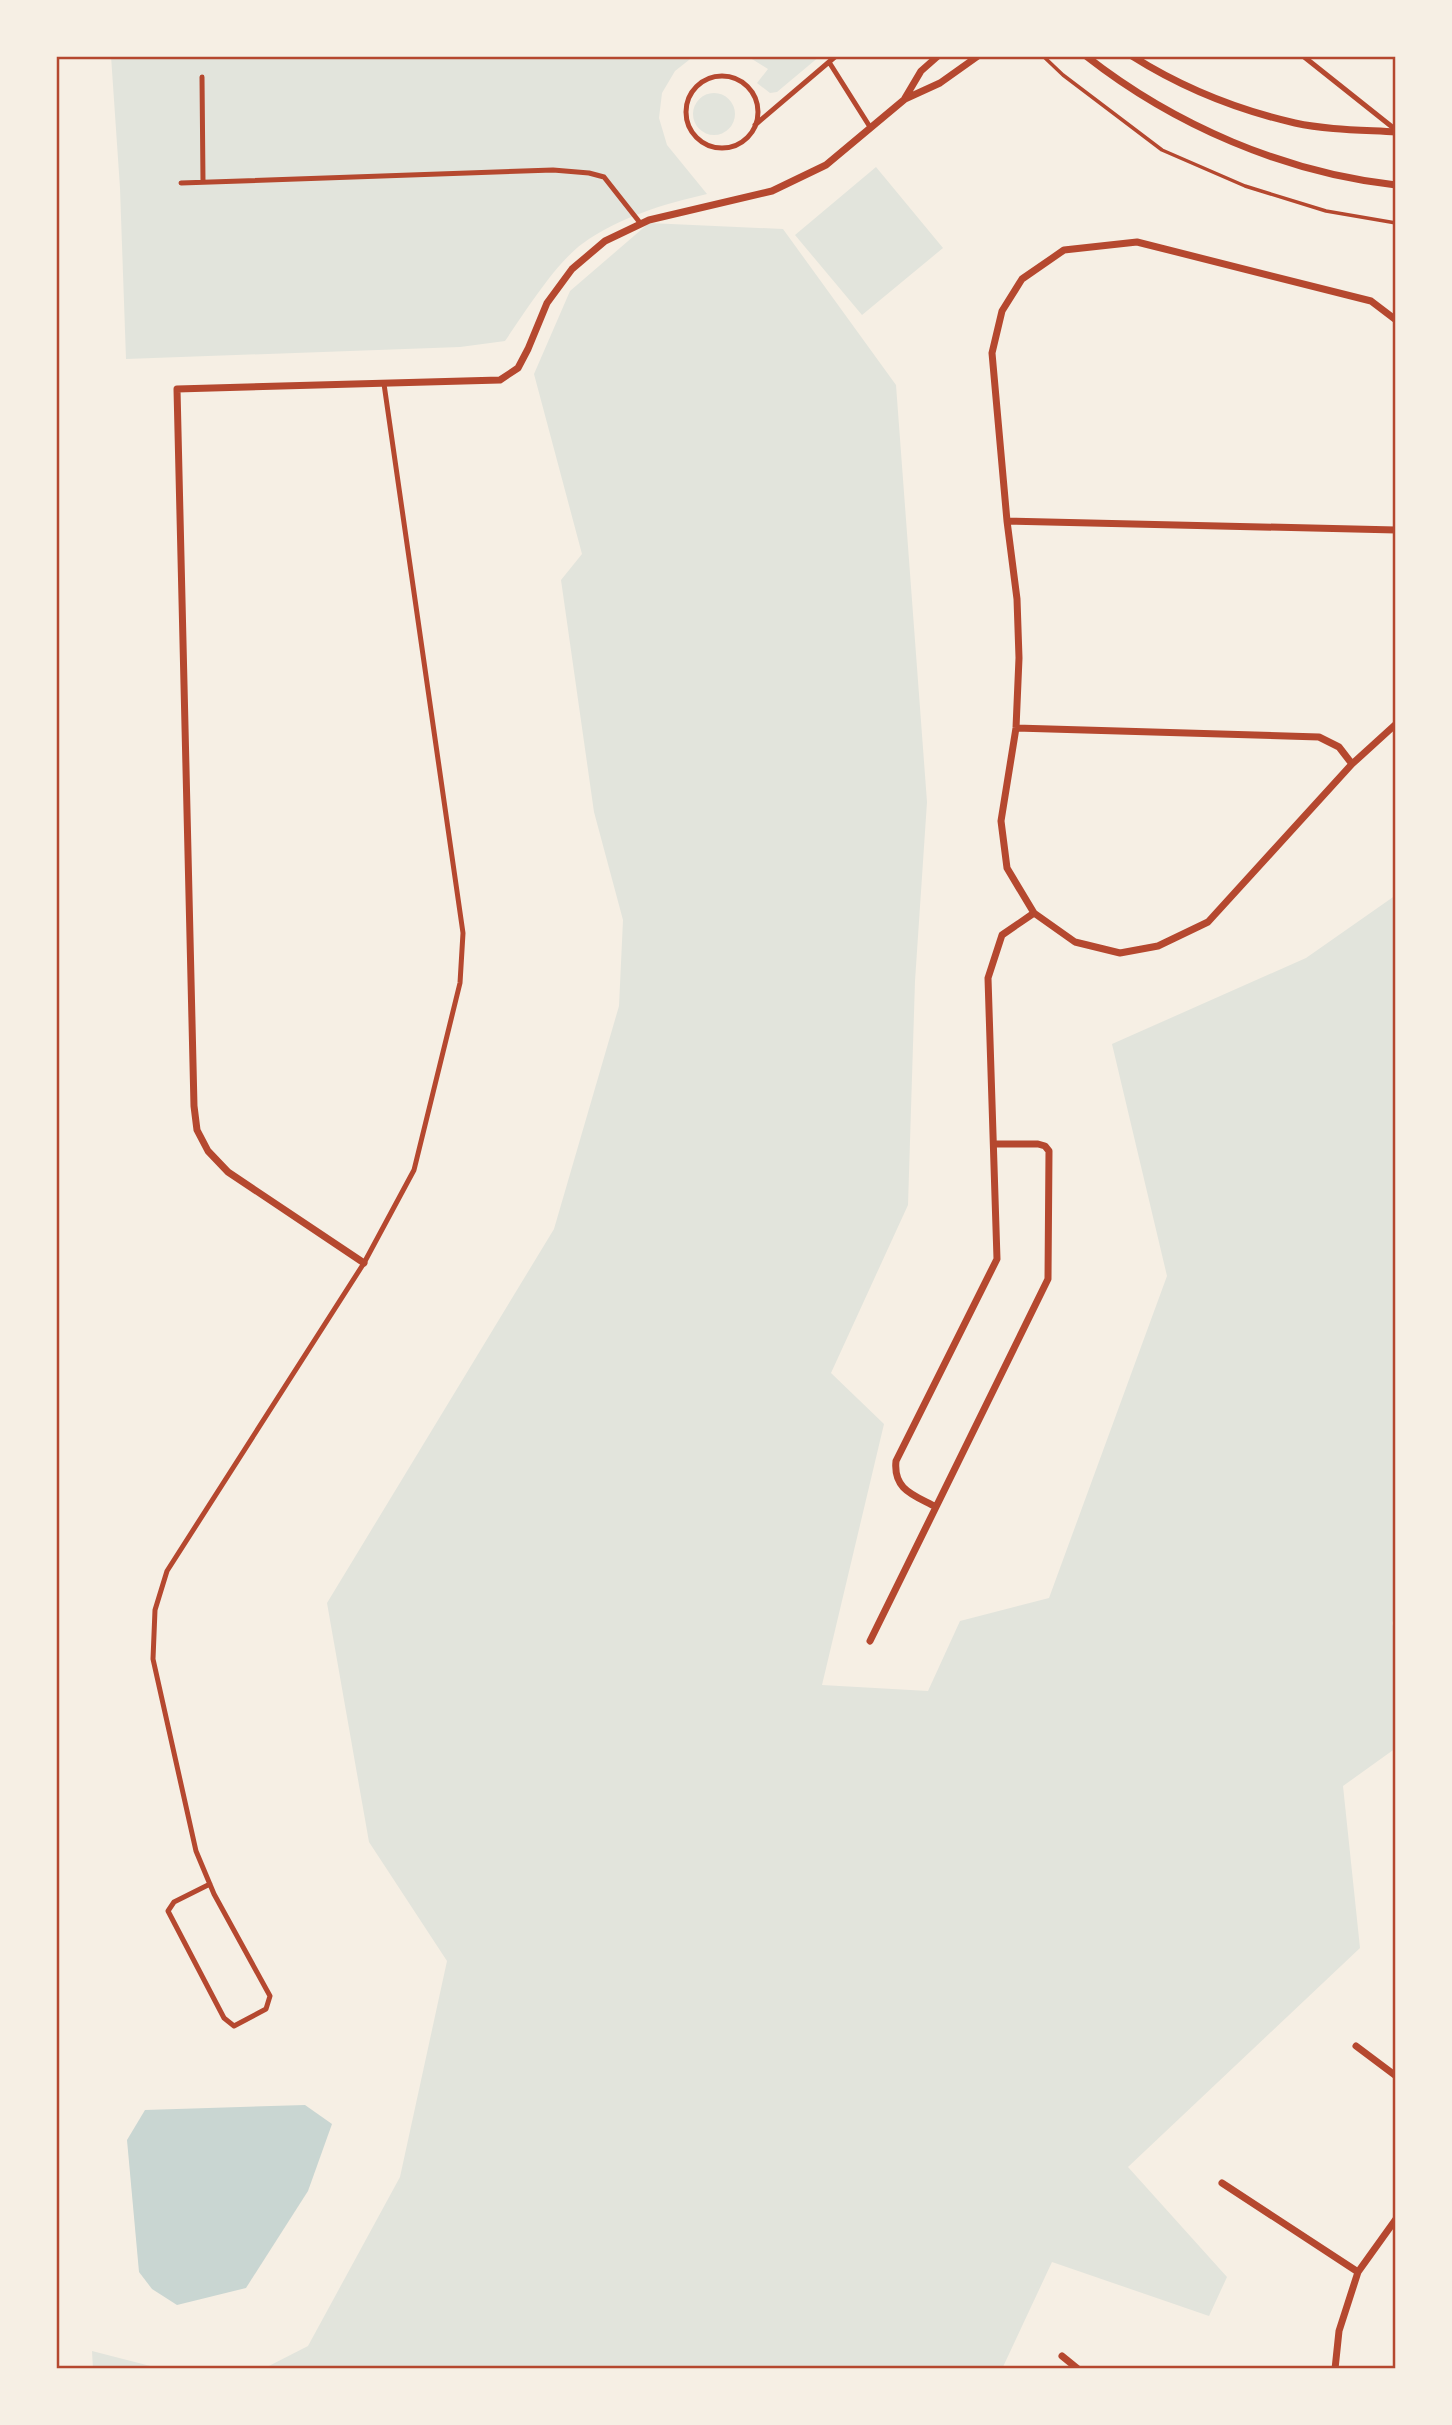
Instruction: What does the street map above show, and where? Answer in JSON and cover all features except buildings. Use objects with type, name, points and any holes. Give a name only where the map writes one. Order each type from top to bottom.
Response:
[{"type":"street","points":[[905,99],[921,71],[938,56]]},
{"type":"street","points":[[364,1263],[228,1172],[208,1151],[197,1130],[194,1106],[177,389],[500,380],[518,368],[547,303],[572,269],[605,241],[649,220],[772,191],[826,165],[905,99],[940,83],[978,56]]},
{"type":"street","points":[[1086,56],[1164,108],[1247,149],[1357,181],[1396,185]]},
{"type":"street","points":[[1132,56],[1156,71],[1227,103],[1296,123],[1396,131]]},
{"type":"street","points":[[1396,320],[1371,301],[1138,242],[1064,250],[1023,279],[1002,311],[992,353],[1017,599],[1019,658],[1016,728],[1001,821],[1007,869],[1034,913],[1074,942],[1119,953],[1158,946],[1208,922],[1352,764],[1396,724]]},
{"type":"street","points":[[1007,521],[1396,530]]},
{"type":"street","points":[[1016,728],[1319,737],[1339,747],[1352,764]]},
{"type":"street","points":[[936,1507],[907,1491],[899,1483],[895,1473],[896,1461],[998,1259],[988,978],[1002,935],[1034,913]]},
{"type":"street","points":[[870,1641],[1048,1279],[1049,1151],[1038,1144],[994,1144]]},
{"type":"street","points":[[1356,2046],[1396,2076]]},
{"type":"street","points":[[1222,2183],[1358,2272]]},
{"type":"street","points":[[1335,2369],[1339,2330],[1358,2272],[1396,2219]]},
{"type":"street","points":[[1062,2356],[1078,2369]]},
{"type":"lane","points":[[755,125],[758,113],[756,101],[743,83],[733,78],[721,76],[699,84],[686,105],[689,129],[697,139],[707,146],[731,148],[742,142],[755,125],[836,56]]},
{"type":"lane","points":[[1303,56],[1396,131]]},
{"type":"lane","points":[[829,62],[870,127]]},
{"type":"lane","points":[[202,77],[203,182]]},
{"type":"lane","points":[[181,183],[553,170],[589,173],[604,177],[641,224]]},
{"type":"lane","points":[[210,1884],[174,1902],[168,1911],[224,2018],[234,2026],[266,2009],[270,1996],[214,1895],[210,1884],[196,1851],[153,1659],[155,1610],[167,1571],[364,1263],[414,1170],[460,983],[463,933],[384,384]]},
{"type":"path","points":[[1043,56],[1063,75],[1162,150],[1245,186],[1326,211],[1396,223]]},
{"type":"shaded area","points":[[111,56],[694,56],[675,71],[662,93],[659,118],[667,145],[707,194],[642,213],[611,226],[582,244],[551,276],[505,341],[460,347],[126,359],[120,188]]},
{"type":"shaded area","points":[[747,56],[820,56],[777,92],[770,93],[757,83],[768,69]]},
{"type":"shaded area","points":[[714,93],[729,99],[735,114],[729,129],[714,135],[699,129],[693,114],[699,99]]},
{"type":"shaded area","points":[[876,167],[943,248],[862,315],[795,235]]},
{"type":"shaded area","points":[[649,223],[783,229],[896,385],[927,802],[915,981],[908,1205],[831,1373],[884,1424],[822,1685],[928,1691],[960,1621],[1049,1598],[1167,1276],[1112,1044],[1306,958],[1396,895],[1396,1614],[1392,1623],[1396,1635],[1396,1748],[1343,1786],[1360,1948],[1128,2167],[1227,2277],[1209,2316],[1052,2262],[1002,2369],[263,2369],[308,2346],[400,2177],[447,1961],[369,1842],[327,1603],[554,1229],[619,1006],[623,920],[594,812],[561,580],[582,554],[534,374],[570,291]]},
{"type":"shaded area","points":[[305,2105],[332,2124],[308,2191],[246,2288],[177,2305],[152,2289],[139,2272],[127,2140],[145,2110]]},
{"type":"shaded area","points":[[92,2351],[162,2369],[93,2369]]}]
